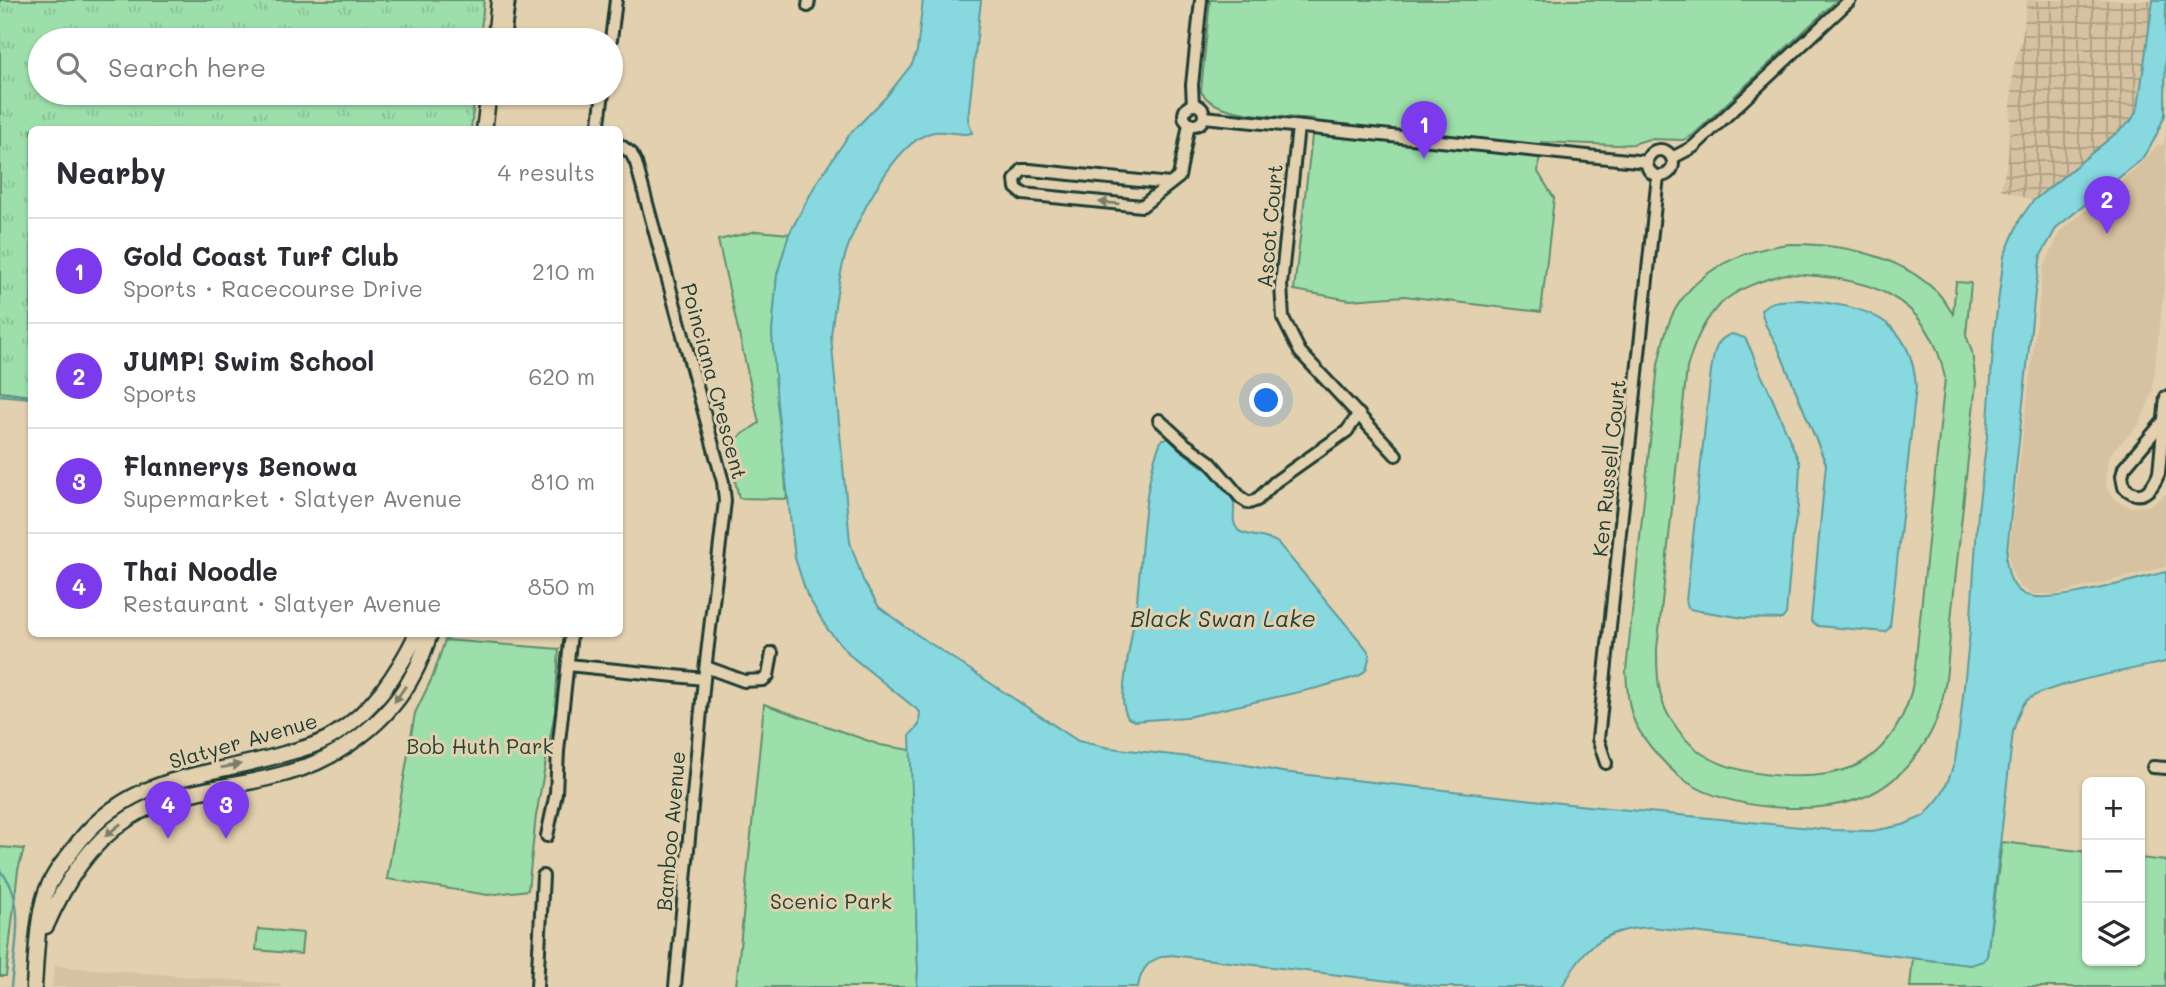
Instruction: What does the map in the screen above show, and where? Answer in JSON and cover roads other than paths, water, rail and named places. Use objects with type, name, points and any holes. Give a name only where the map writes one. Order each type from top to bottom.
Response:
[{"type":"main road","points":[[496,28],[499,0]]},
{"type":"main road","points":[[486,126],[488,105]]},
{"type":"main road","name":"Slatyer Avenue","points":[[34,987],[46,893],[54,876],[82,837],[108,811],[136,794],[170,781],[257,761],[313,745],[333,736],[360,716],[383,692],[401,666],[416,637]]},
{"type":"main road","name":"Slatyer Avenue","points":[[38,945],[68,880],[84,857],[118,825],[151,806],[176,796],[288,773],[344,747],[389,709],[413,675],[429,637]]},
{"type":"street","points":[[506,28],[509,0]]},
{"type":"street","points":[[612,28],[616,0]]},
{"type":"street","points":[[1193,105],[1191,98],[1200,0]]},
{"type":"street","points":[[1672,158],[1693,147],[1850,0]]},
{"type":"street","points":[[599,126],[601,105]]},
{"type":"street","points":[[1193,105],[1202,109],[1204,117],[1199,124],[1189,124],[1184,119],[1187,107],[1193,105]]},
{"type":"street","points":[[1204,117],[1647,162]]},
{"type":"street","points":[[1170,184],[1030,170],[1023,170],[1015,180],[1016,188],[1023,194],[1142,206],[1179,177],[1189,124]]},
{"type":"street","name":"Ascot Court","points":[[1298,127],[1281,285],[1283,318],[1300,352],[1396,454]]},
{"type":"street","name":"Poinciana Crescent","points":[[623,147],[631,153],[636,163],[723,482],[724,521],[704,679]]},
{"type":"street","points":[[1658,150],[1666,152],[1672,158],[1670,171],[1664,176],[1650,172],[1647,162],[1651,153],[1658,150]]},
{"type":"street","name":"Ken Russell Court","points":[[1606,763],[1598,739],[1658,176]]},
{"type":"street","points":[[2162,422],[2124,468],[2124,487],[2134,495],[2148,490],[2159,473],[2166,397]]},
{"type":"street","points":[[1159,420],[1210,462],[1241,498],[1249,503],[1257,500],[1275,482],[1346,431],[1359,414]]},
{"type":"street","points":[[547,835],[556,793],[571,637]]},
{"type":"street","points":[[706,667],[744,681],[763,680],[768,676],[772,653]]},
{"type":"street","points":[[568,664],[704,679]]},
{"type":"street","name":"Bamboo Avenue","points":[[675,987],[704,679]]},
{"type":"street","points":[[2154,767],[2166,768]]},
{"type":"street","points":[[537,987],[543,876]]},
{"type":"water","points":[[923,0],[981,0],[968,119],[972,133],[930,133],[916,140],[890,168],[867,205],[850,241],[840,276],[831,336],[850,542],[863,580],[879,607],[1078,741],[1110,748],[1225,761],[1282,772],[1578,805],[1831,830],[1872,831],[1903,825],[1924,816],[1940,797],[1955,761],[1970,631],[1994,333],[2004,256],[2020,219],[2033,201],[2131,121],[2138,108],[2153,0],[2166,0],[2165,115],[2154,140],[2141,160],[2057,227],[2041,255],[2006,560],[2012,582],[2022,593],[2033,597],[2070,595],[2166,572],[2166,662],[2050,689],[2023,705],[2013,732],[1987,956],[1983,961],[1971,965],[1652,927],[1621,931],[1594,944],[1561,987],[1439,987],[1171,955],[1148,964],[1138,987],[917,987],[910,735],[919,725],[920,712],[852,657],[828,630],[807,595],[795,558],[777,404],[772,333],[777,275],[789,234],[817,182],[849,135],[886,97],[912,64],[917,51]]},
{"type":"water","points":[[1802,300],[1845,306],[1880,319],[1894,330],[1905,344],[1912,363],[1916,387],[1890,627],[1885,632],[1818,626],[1811,621],[1826,464],[1761,310],[1775,302]]},
{"type":"water","points":[[1732,334],[1745,338],[1800,464],[1786,614],[1782,619],[1744,618],[1694,610],[1688,608],[1686,601],[1713,359],[1718,344]]},
{"type":"water","name":"Black Swan Lake","points":[[1162,439],[1169,439],[1219,480],[1234,502],[1234,522],[1238,530],[1278,543],[1366,648],[1370,655],[1366,670],[1359,676],[1187,717],[1134,721],[1128,718],[1123,697],[1125,673],[1137,600],[1147,496]]},
{"type":"waterway","points":[[0,395],[28,398]]},
{"type":"waterway","points":[[0,871],[9,882],[17,910],[11,987]]},
{"type":"place","name":"Gold Coast Turf Club","points":[[1424,159]]},
{"type":"place","name":"JUMP! Swim School","points":[[2107,234]]},
{"type":"place","name":"Thai Noodle","points":[[168,839]]},
{"type":"place","name":"Flannerys Benowa","points":[[226,839]]},
{"type":"park label","name":"Bob Huth Park","points":[[480,745]]},
{"type":"park label","name":"Scenic Park","points":[[831,900]]}]
